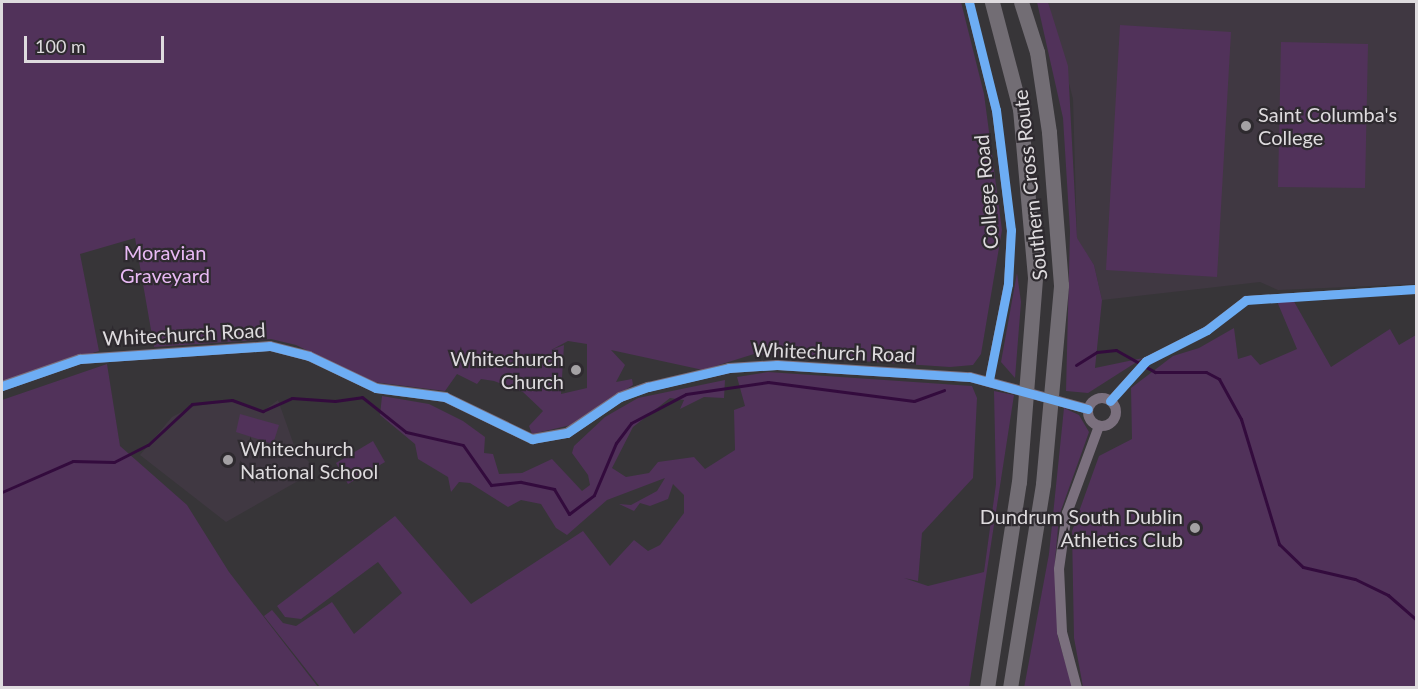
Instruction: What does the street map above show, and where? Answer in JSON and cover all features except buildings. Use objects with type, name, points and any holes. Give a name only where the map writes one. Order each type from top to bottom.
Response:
[{"type":"highway","name":"Southern Cross Route","points":[[987,687],[1020,482],[1035,277],[1030,179],[1020,109],[992,2]]},
{"type":"highway","name":"Southern Cross Route","points":[[1010,687],[1049,417],[1061,285],[1057,210],[1037,52],[1021,2]]},
{"type":"street","name":"College Road","points":[[969,2],[996,110],[1011,230],[1008,284],[989,380]]},
{"type":"street","points":[[1110,401],[1135,370],[1207,330],[1246,300],[1416,289]]},
{"type":"street","name":"Whitechurch Road","points":[[2,386],[80,359],[270,346],[309,356],[376,388],[445,397],[532,439],[567,433],[633,391],[729,368],[878,369],[989,380],[1088,409]]},
{"type":"street","points":[[1099,426],[1088,409],[1097,399],[1110,401]]},
{"type":"street","points":[[1077,687],[1062,632],[1060,559],[1067,513],[1099,426],[1115,418],[1110,401]]},
{"type":"shaded area","name":"Saint Columba's College","points":[[1048,2],[1416,2],[1416,284],[1278,290],[1260,282],[1102,300],[1094,265],[1077,239],[1073,99]]},
{"type":"shaded area","name":"Whitechurch National School","points":[[232,400],[263,411],[278,400],[295,448],[311,464],[305,477],[226,522],[140,455],[172,417],[191,407]]},
{"type":"green space","name":"Moravian Graveyard","points":[[2,2],[961,2],[984,94],[1002,230],[981,354],[973,365],[950,367],[754,354],[703,370],[611,350],[625,365],[616,382],[632,379],[633,385],[571,425],[532,434],[529,426],[543,411],[523,392],[494,381],[481,379],[477,384],[457,374],[445,391],[373,382],[296,345],[271,339],[154,347],[135,238],[80,254],[99,351],[2,382]],"holes":[[[568,341],[587,344],[587,388],[561,394],[564,345],[551,350]]]},
{"type":"green space","points":[[1037,2],[1048,2],[1068,66],[1077,238],[1094,265],[1102,300],[1095,368],[1143,358],[1088,393],[1066,391],[1070,231],[1063,118]]},
{"type":"green space","points":[[1120,25],[1231,32],[1217,277],[1106,270]]},
{"type":"green space","points":[[1281,42],[1368,44],[1365,188],[1278,187]]},
{"type":"green space","points":[[1017,273],[1021,302],[1015,378],[1001,362]]},
{"type":"green space","name":"Dundrum South Dublin Athletics Club","points":[[1292,298],[1331,367],[1390,329],[1399,345],[1416,335],[1416,687],[1083,687],[1074,638],[1072,531],[1099,456],[1132,439],[1131,388],[1173,356],[1199,348],[1234,328],[1238,359],[1251,355],[1260,365],[1297,349],[1276,299]]},
{"type":"green space","points":[[107,364],[120,446],[187,505],[229,572],[318,687],[2,687],[2,400]]},
{"type":"green space","points":[[768,372],[972,386],[977,398],[973,478],[922,533],[918,581],[904,578],[928,586],[984,572],[996,484],[994,391],[1014,395],[969,687],[320,687],[264,616],[272,610],[283,623],[296,626],[332,602],[354,634],[402,593],[378,562],[301,619],[285,617],[277,606],[395,516],[471,604],[583,531],[610,566],[634,540],[648,551],[660,545],[684,513],[684,495],[673,484],[668,499],[650,506],[640,503],[634,511],[619,504],[631,505],[657,491],[665,478],[607,500],[567,535],[556,528],[541,504],[521,500],[508,507],[470,483],[459,482],[451,492],[448,477],[418,459],[415,444],[380,415],[382,396],[429,404],[463,421],[485,437],[484,453],[493,454],[499,474],[522,473],[552,459],[582,491],[590,485],[588,475],[572,453],[574,446],[605,417],[638,398],[725,380],[724,398],[704,397],[680,409],[684,400],[670,398],[633,427],[612,468],[626,477],[649,473],[658,462],[694,457],[705,469],[735,450],[734,410],[745,406],[737,377]]},
{"type":"green space","points":[[1064,408],[1079,415],[1089,432],[1059,516],[1055,561],[1058,638],[1073,687],[1024,688],[1049,554]]},
{"type":"green space","points":[[240,414],[279,425],[273,444],[236,432]]},
{"type":"green space","points":[[373,441],[385,462],[348,484],[336,463]]},
{"type":"waterway","points":[[1076,365],[1097,352],[1116,350],[1155,372],[1206,372],[1219,379],[1241,419],[1279,544],[1303,567],[1355,579],[1388,595],[1416,619]]},
{"type":"waterway","points":[[2,492],[73,461],[114,462],[148,445],[192,404],[232,400],[263,411],[292,398],[335,401],[362,397],[406,432],[463,445],[491,485],[521,482],[554,489],[569,514],[594,495],[616,443],[631,423],[686,394],[768,382],[914,401],[944,390]]},
{"type":"cycle path","points":[[969,2],[996,110],[1011,230],[1008,284],[989,380]]},
{"type":"cycle path","points":[[1110,401],[1146,361],[1207,330],[1246,300],[1416,289]]},
{"type":"cycle path","points":[[2,386],[80,359],[270,346],[309,356],[376,388],[445,397],[532,439],[567,433],[620,397],[648,387],[729,368],[777,365],[970,377],[1088,409]]},
{"type":"place","name":"Saint Columba's College","points":[[1246,126]]},
{"type":"place","name":"Whitechurch Church","points":[[576,370]]},
{"type":"place","name":"Whitechurch National School","points":[[228,460]]},
{"type":"place","name":"Dundrum South Dublin Athletics Club","points":[[1195,528]]}]
